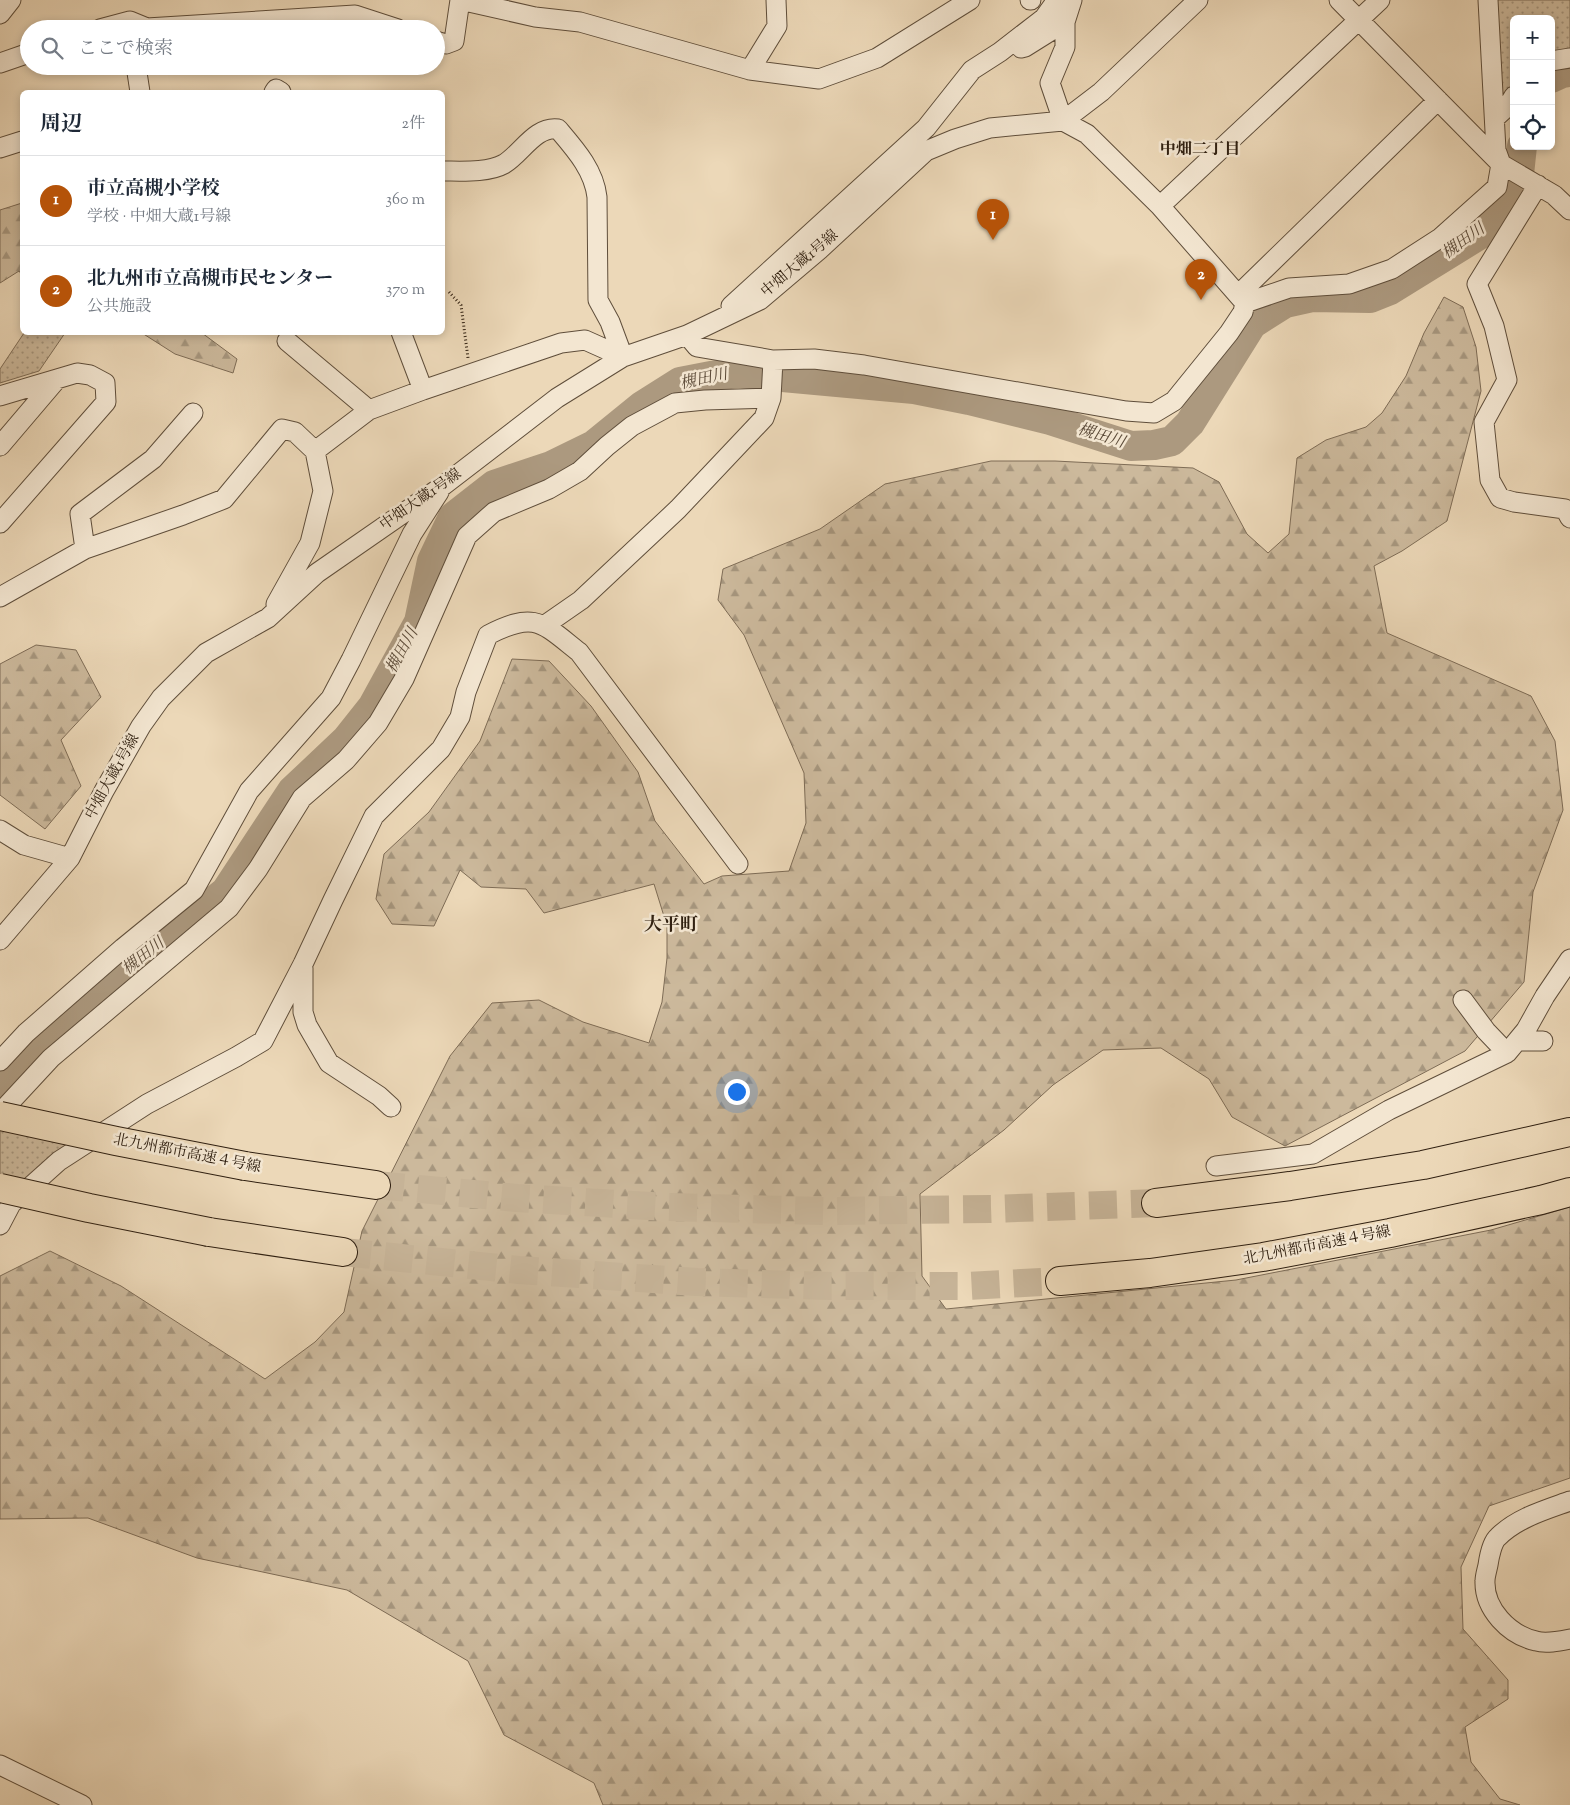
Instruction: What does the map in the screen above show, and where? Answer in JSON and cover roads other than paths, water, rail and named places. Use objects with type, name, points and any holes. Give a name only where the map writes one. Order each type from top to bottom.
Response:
[{"type":"highway","name":"北九州都市高速４号線","points":[[0,1114],[116,1141],[245,1166],[376,1185]]},
{"type":"highway","points":[[1156,1203],[1290,1186],[1413,1167],[1570,1132]]},
{"type":"highway","name":"北九州都市高速４号線","points":[[1060,1281],[1150,1273],[1263,1258],[1390,1233],[1570,1192]]},
{"type":"highway","points":[[4,1195],[89,1208],[209,1232],[343,1252]]},
{"type":"street","points":[[0,14],[11,0]]},
{"type":"street","points":[[445,44],[454,40],[460,0],[535,17],[580,22],[750,70],[819,79],[877,58],[970,0]]},
{"type":"street","points":[[750,70],[777,26],[776,0]]},
{"type":"street","points":[[709,324],[744,295],[866,181],[926,128],[972,70],[1000,52],[1044,18],[1055,0]]},
{"type":"street","points":[[687,335],[698,347],[773,360],[814,359],[864,365],[1126,411],[1154,413],[1174,401],[1229,333],[1243,312],[1241,299],[1160,206],[1087,134],[1063,121],[1050,84],[1065,46],[1065,22],[1072,0]]},
{"type":"street","points":[[1063,121],[1101,92],[1198,0]]},
{"type":"street","points":[[1339,0],[1505,166],[1554,195],[1570,210]]},
{"type":"street","points":[[1160,206],[1380,0]]},
{"type":"street","points":[[1488,0],[1496,150],[1505,166]]},
{"type":"street","points":[[275,20],[355,15],[370,20]]},
{"type":"street","points":[[1000,52],[1025,47],[1065,22]]},
{"type":"street","points":[[0,63],[20,56]]},
{"type":"street","points":[[1555,60],[1570,58]]},
{"type":"street","points":[[137,75],[140,90]]},
{"type":"street","points":[[1241,299],[1438,100]]},
{"type":"street","points":[[1495,118],[1510,103]]},
{"type":"street","name":"中畑大蔵1号線","points":[[0,940],[70,858],[104,791],[141,726],[162,698],[206,653],[268,618],[317,573],[444,485],[557,398],[623,358],[687,335],[760,300],[819,250],[926,151],[990,128],[1063,121]]},
{"type":"street","points":[[445,171],[477,171],[503,164],[539,133],[550,128],[558,129],[582,160],[596,184],[598,300],[610,322],[623,358]]},
{"type":"street","points":[[0,148],[20,142]]},
{"type":"street","points":[[1241,299],[1289,288],[1349,284],[1392,269],[1440,238],[1497,187],[1505,166]]},
{"type":"street","points":[[1535,184],[1477,284],[1494,326],[1507,380],[1484,422],[1490,480],[1500,498],[1514,502],[1565,509],[1570,518]]},
{"type":"street","points":[[402,335],[422,390]]},
{"type":"street","points":[[315,451],[369,410],[561,343],[585,340],[623,358]]},
{"type":"street","points":[[287,341],[369,410]]},
{"type":"street","points":[[545,625],[581,600],[678,509],[764,418],[771,396],[773,360]]},
{"type":"street","points":[[0,396],[77,373],[90,375],[105,383],[106,402],[0,523]]},
{"type":"street","points":[[0,446],[57,379]]},
{"type":"street","points":[[0,1114],[51,1058],[230,908],[258,869],[302,798],[346,760],[378,723],[404,679],[467,536],[494,512],[549,489],[580,471],[632,426],[675,403],[771,396]]},
{"type":"street","points":[[85,549],[80,514],[154,459],[192,413]]},
{"type":"street","points":[[0,597],[85,549],[224,499],[282,429],[294,432],[315,451],[323,491],[310,543],[268,618]]},
{"type":"street","points":[[0,1060],[26,1033],[123,948],[194,890],[249,792],[331,698],[412,534],[444,485]]},
{"type":"street","points":[[0,1225],[4,1195],[147,1104],[263,1041],[303,964],[374,816],[442,749],[460,717],[466,692],[488,635],[507,625],[526,621],[545,625],[579,652],[738,864]]},
{"type":"street","points":[[0,830],[24,845],[70,858]]},
{"type":"street","points":[[1512,1047],[1526,1030],[1545,996],[1570,959]]},
{"type":"street","points":[[303,964],[303,1012],[307,1025],[329,1063],[379,1096],[392,1107]]},
{"type":"street","points":[[1463,1000],[1486,1031],[1512,1047]]},
{"type":"street","points":[[1216,1166],[1313,1154],[1389,1110],[1512,1047],[1543,1042]]},
{"type":"street","points":[[1570,1501],[1519,1521],[1496,1538],[1488,1561],[1485,1582],[1489,1603],[1504,1624],[1536,1641],[1559,1642],[1570,1639]]},
{"type":"street","points":[[0,1765],[82,1805]]},
{"type":"waterway","name":"槻田川","points":[[1555,76],[1570,72]]},
{"type":"waterway","name":"槻田川","points":[[0,1088],[85,1005],[111,986],[226,891],[292,791],[346,740],[373,706],[419,622],[432,561],[453,517],[494,485],[551,466],[594,445],[642,406],[680,382],[739,373],[914,389],[1050,420],[1131,446],[1154,445],[1172,441],[1190,423],[1252,324],[1285,303],[1312,297],[1370,298],[1390,290],[1479,235],[1517,193],[1522,150]]},
{"type":"tunnel","points":[[376,1185],[517,1198],[666,1207],[827,1211],[991,1209],[1156,1203]]},
{"type":"tunnel","points":[[343,1252],[519,1270],[697,1282],[831,1286],[967,1286],[1060,1281]]},
{"type":"place","name":"市立高槻小学校","points":[[993,240]]},
{"type":"place","name":"北九州市立高槻市民センター","points":[[1201,300]]},
{"type":"district","name":"中畑二丁目","points":[[1200,150]]},
{"type":"district","name":"大平町","points":[[671,926]]}]
